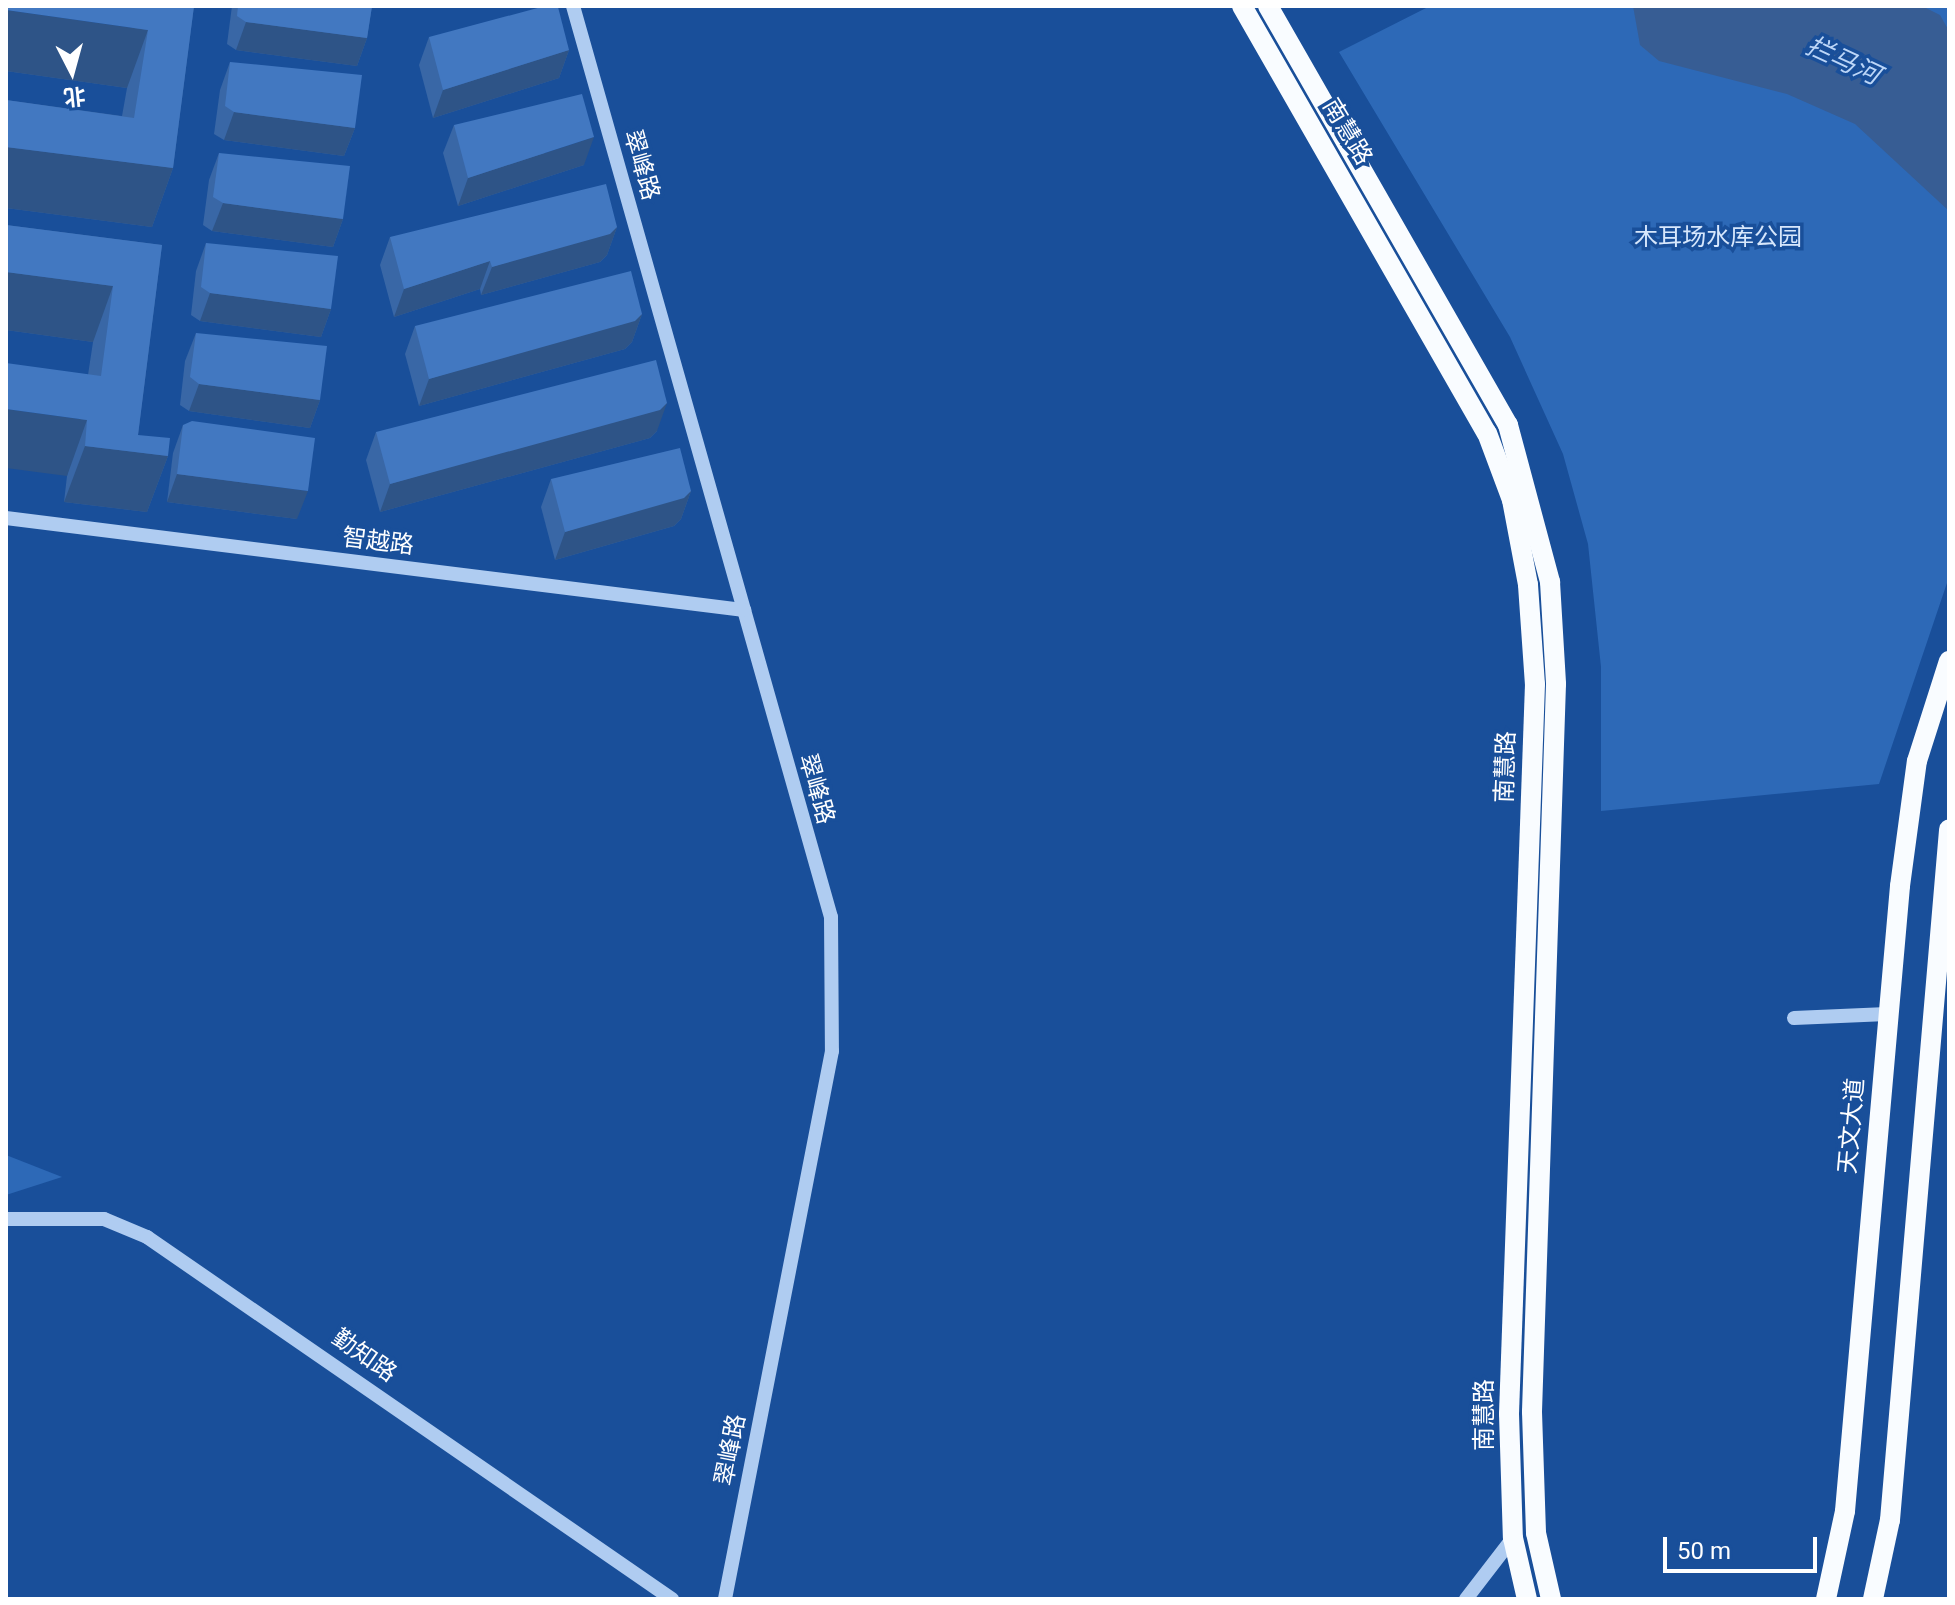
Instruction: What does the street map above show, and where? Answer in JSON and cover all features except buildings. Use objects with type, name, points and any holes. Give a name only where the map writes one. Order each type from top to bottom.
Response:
[{"type":"main road","name":"南慧路","points":[[1242,6],[1481,420],[1512,500],[1528,585],[1535,684],[1509,1414],[1513,1538],[1527,1599]]},
{"type":"main road","name":"南慧路","points":[[1268,6],[1508,425],[1550,582],[1556,684],[1532,1412],[1536,1533],[1551,1599]]},
{"type":"main road","name":"天文大道","points":[[1826,1599],[1845,1511],[1887,1014],[1917,761],[1949,661]]},
{"type":"main road","points":[[1873,1599],[1890,1520],[1944,942],[1949,830]]},
{"type":"street","name":"翠峰路","points":[[573,6],[831,917],[834,985],[832,1051],[725,1599]]},
{"type":"street","name":"智越路","points":[[6,518],[744,610]]},
{"type":"street","points":[[1794,1018],[1887,1014]]},
{"type":"street","name":"勤知路","points":[[6,1219],[104,1219],[147,1237],[672,1599]]},
{"type":"street","points":[[1466,1599],[1513,1538]]},
{"type":"green space","name":"木耳场水库公园","points":[[1430,6],[1949,6],[1949,577],[1879,784],[1601,811],[1601,667],[1588,544],[1563,454],[1510,337],[1339,52]]},
{"type":"green space","points":[[6,1155],[62,1177],[6,1195]]},
{"type":"water","name":"拦马河","points":[[1633,6],[1922,6],[1940,15],[1949,31],[1949,211],[1855,124],[1787,94],[1659,61],[1640,45]]}]
